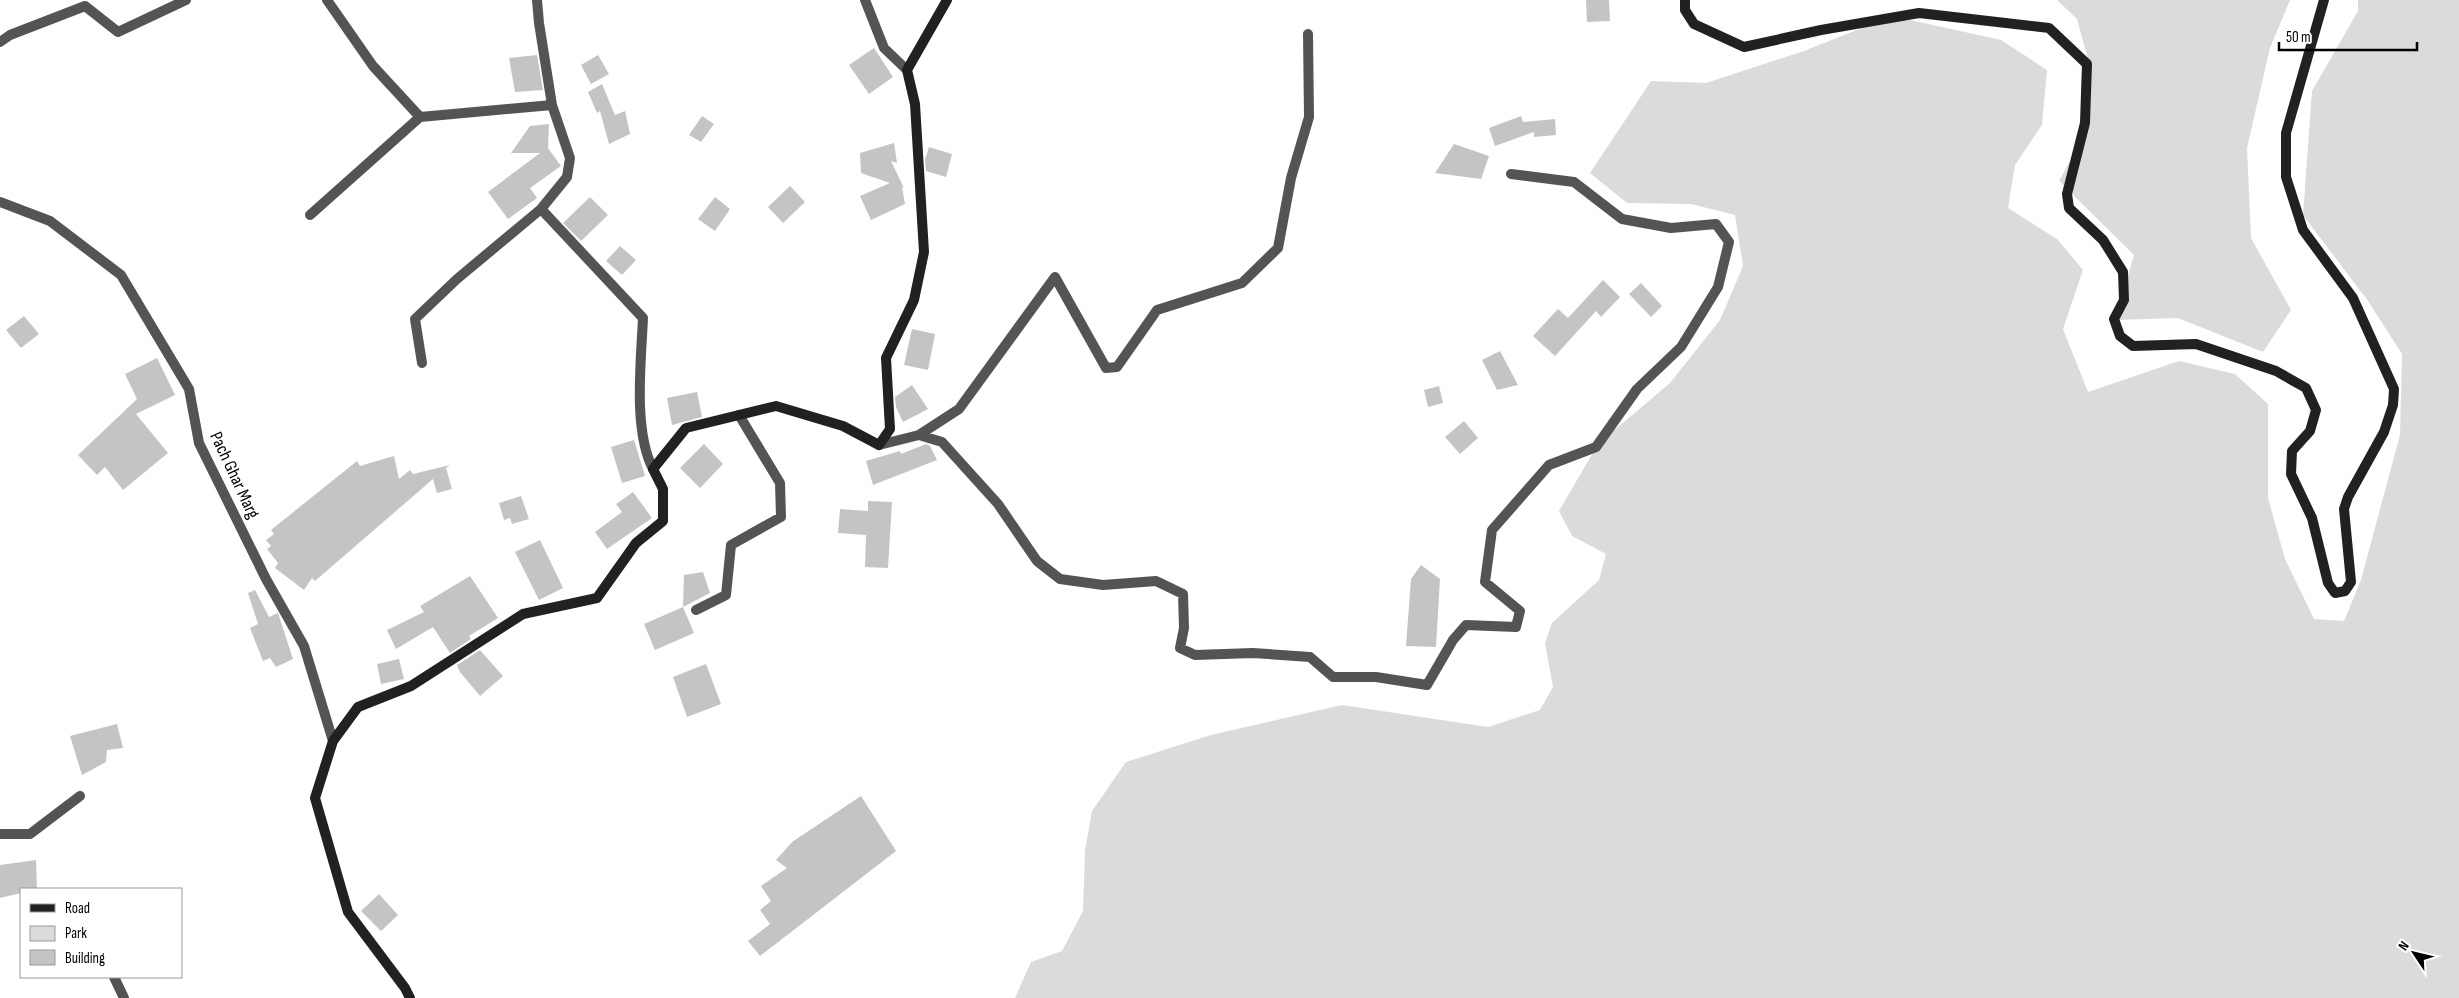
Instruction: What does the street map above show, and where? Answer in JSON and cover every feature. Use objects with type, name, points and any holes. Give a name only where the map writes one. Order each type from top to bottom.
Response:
[{"type":"street","points":[[0,42],[10,35],[85,3],[118,32],[186,0]]},
{"type":"street","points":[[327,0],[373,66],[420,117]]},
{"type":"street","points":[[422,363],[415,319],[457,279],[541,209],[567,177],[570,158],[552,105],[537,0]]},
{"type":"street","points":[[866,0],[884,48],[907,70],[915,104],[924,252],[914,300],[886,358],[890,429],[879,445]]},
{"type":"street","points":[[907,70],[947,0]]},
{"type":"street","points":[[1685,0],[1685,10],[1694,24],[1744,47],[1821,30],[1919,13],[2049,28],[2087,64],[2085,123],[2067,194],[2070,208],[2103,240],[2123,272],[2124,300],[2114,319],[2120,336],[2133,346],[2196,344],[2276,371],[2306,388],[2316,410],[2310,431],[2292,451],[2291,474],[2312,518],[2328,583],[2335,593],[2345,591],[2351,582],[2344,509],[2348,497],[2388,423],[2394,389],[2353,298],[2303,230],[2286,177],[2286,133],[2324,0]]},
{"type":"street","points":[[653,469],[686,428],[776,406],[843,426],[879,445],[919,435],[959,409],[1056,277],[1106,368],[1117,368],[1157,310],[1242,283],[1278,248],[1290,178],[1310,117],[1308,34]]},
{"type":"street","points":[[310,215],[420,117],[552,105]]},
{"type":"street","points":[[919,435],[942,442],[998,504],[1037,561],[1060,579],[1103,585],[1156,581],[1184,594],[1184,628],[1180,648],[1195,655],[1253,653],[1310,657],[1333,677],[1376,677],[1427,685],[1453,640],[1466,625],[1516,627],[1520,611],[1485,582],[1492,530],[1549,465],[1596,447],[1638,390],[1681,347],[1718,287],[1729,242],[1716,224],[1671,228],[1622,219],[1574,182],[1511,174]]},
{"type":"street","name":"Pach Ghar Marg","points":[[0,202],[50,221],[121,275],[189,389],[199,443],[266,578],[304,646],[333,741]]},
{"type":"street","points":[[410,998],[405,988],[348,912],[315,798],[333,741],[358,706],[412,686],[523,614],[597,598],[636,543],[663,520],[663,489],[646,455],[640,396],[643,318],[541,209]]},
{"type":"street","points":[[696,610],[726,594],[731,545],[781,517],[780,483],[739,415]]},
{"type":"street","points":[[0,834],[30,834],[80,796]]},
{"type":"street","points":[[114,978],[124,998]]},
{"type":"green space","points":[[2057,0],[2290,0],[2270,48],[2247,148],[2251,238],[2291,310],[2263,352],[2178,318],[2115,320],[2134,255],[2059,181],[2090,125],[2091,70],[2077,19]]},
{"type":"green space","points":[[2358,0],[2459,0],[2459,998],[1015,998],[1031,962],[1062,951],[1083,911],[1085,850],[1092,811],[1126,762],[1211,735],[1342,705],[1488,727],[1540,710],[1553,687],[1545,643],[1552,623],[1599,580],[1606,554],[1572,536],[1559,511],[1598,444],[1670,383],[1720,320],[1743,266],[1735,215],[1691,204],[1627,203],[1590,173],[1651,81],[1706,83],[1804,51],[1892,16],[2001,40],[2047,70],[2042,125],[2015,165],[2008,208],[2057,239],[2083,270],[2063,329],[2088,392],[2179,361],[2235,374],[2268,404],[2268,498],[2285,559],[2314,619],[2344,621],[2361,580],[2400,435],[2402,354],[2368,301],[2303,215],[2312,91],[2358,11]]},
{"type":"building","points":[[1586,0],[1609,0],[1610,21],[1587,22]]},
{"type":"building","points":[[874,48],[893,77],[869,94],[849,65]]},
{"type":"building","points":[[537,55],[543,90],[515,92],[509,58]]},
{"type":"building","points":[[598,55],[609,74],[591,84],[581,65]]},
{"type":"building","points":[[602,84],[615,115],[625,111],[630,134],[609,144],[600,111],[597,113],[588,92]]},
{"type":"building","points":[[702,116],[714,124],[701,142],[689,135]]},
{"type":"building","points":[[1521,116],[1523,122],[1555,119],[1556,135],[1534,137],[1534,132],[1495,146],[1489,128]]},
{"type":"building","points":[[549,124],[548,148],[561,166],[530,188],[537,198],[508,219],[488,192],[540,153],[511,153],[530,126]]},
{"type":"building","points":[[894,143],[897,163],[891,161],[904,188],[902,187],[905,204],[871,220],[860,196],[890,183],[861,173],[860,153]]},
{"type":"building","points":[[1454,144],[1489,156],[1481,179],[1435,173]]},
{"type":"building","points":[[929,147],[952,154],[946,177],[926,171],[925,159]]},
{"type":"building","points":[[790,186],[805,202],[783,223],[768,207]]},
{"type":"building","points":[[590,197],[608,215],[581,241],[563,223]]},
{"type":"building","points":[[715,197],[730,209],[715,231],[698,219]]},
{"type":"building","points":[[620,246],[636,260],[622,275],[606,261]]},
{"type":"building","points":[[1603,280],[1620,297],[1601,317],[1596,311],[1555,356],[1533,336],[1558,309],[1568,318]]},
{"type":"building","points":[[1641,283],[1662,306],[1651,317],[1629,294]]},
{"type":"building","points":[[24,316],[39,334],[21,348],[6,330]]},
{"type":"building","points":[[912,329],[935,334],[928,370],[904,365]]},
{"type":"building","points":[[1500,351],[1518,385],[1497,390],[1482,360]]},
{"type":"building","points":[[157,358],[175,395],[136,414],[168,453],[123,490],[105,467],[97,475],[78,455],[137,399],[125,374]]},
{"type":"building","points":[[912,385],[928,409],[903,422],[896,407],[895,397]]},
{"type":"building","points":[[1439,386],[1443,403],[1428,407],[1424,390]]},
{"type":"building","points":[[697,392],[702,417],[672,425],[667,398]]},
{"type":"building","points":[[1464,421],[1478,438],[1460,454],[1445,437]]},
{"type":"building","points":[[634,440],[645,476],[622,483],[611,447]]},
{"type":"building","points":[[704,444],[723,464],[700,488],[680,468]]},
{"type":"building","points":[[926,444],[930,446],[937,460],[873,485],[866,461],[900,451],[901,454]]},
{"type":"building","points":[[394,456],[399,479],[410,470],[413,474],[450,465],[446,468],[452,489],[437,493],[433,479],[315,581],[312,578],[304,590],[275,568],[278,563],[267,549],[271,546],[266,540],[274,534],[271,530],[357,461],[360,466]]},
{"type":"building","points":[[633,492],[652,518],[607,549],[595,532],[622,512],[616,504]]},
{"type":"building","points":[[521,496],[529,519],[512,524],[510,518],[504,520],[499,503]]},
{"type":"building","points":[[868,501],[892,502],[888,568],[865,567],[866,535],[838,533],[840,509],[868,511]]},
{"type":"building","points":[[540,540],[563,588],[539,600],[515,552]]},
{"type":"building","points":[[1421,565],[1440,579],[1436,647],[1406,646],[1411,579]]},
{"type":"building","points":[[703,572],[710,593],[683,607],[684,575]]},
{"type":"building","points":[[470,576],[498,618],[469,636],[471,639],[450,653],[433,627],[396,649],[387,630],[424,612],[420,606]]},
{"type":"building","points":[[255,590],[269,617],[278,613],[293,659],[276,667],[270,658],[263,661],[250,628],[258,624],[248,593]]},
{"type":"building","points":[[683,607],[694,633],[655,650],[644,624]]},
{"type":"building","points":[[480,650],[503,676],[480,696],[460,672],[457,665]]},
{"type":"building","points":[[399,659],[404,679],[381,684],[377,664]]},
{"type":"building","points":[[706,664],[721,704],[687,717],[673,677]]},
{"type":"building","points":[[117,724],[123,748],[107,750],[106,762],[82,775],[70,736]]},
{"type":"building","points":[[861,796],[896,851],[760,956],[748,941],[770,924],[760,910],[771,901],[761,886],[787,868],[776,860],[792,842]]},
{"type":"building","points":[[36,860],[37,888],[20,888],[20,893],[0,898],[0,865]]},
{"type":"building","points":[[379,894],[398,915],[381,931],[361,911]]}]
